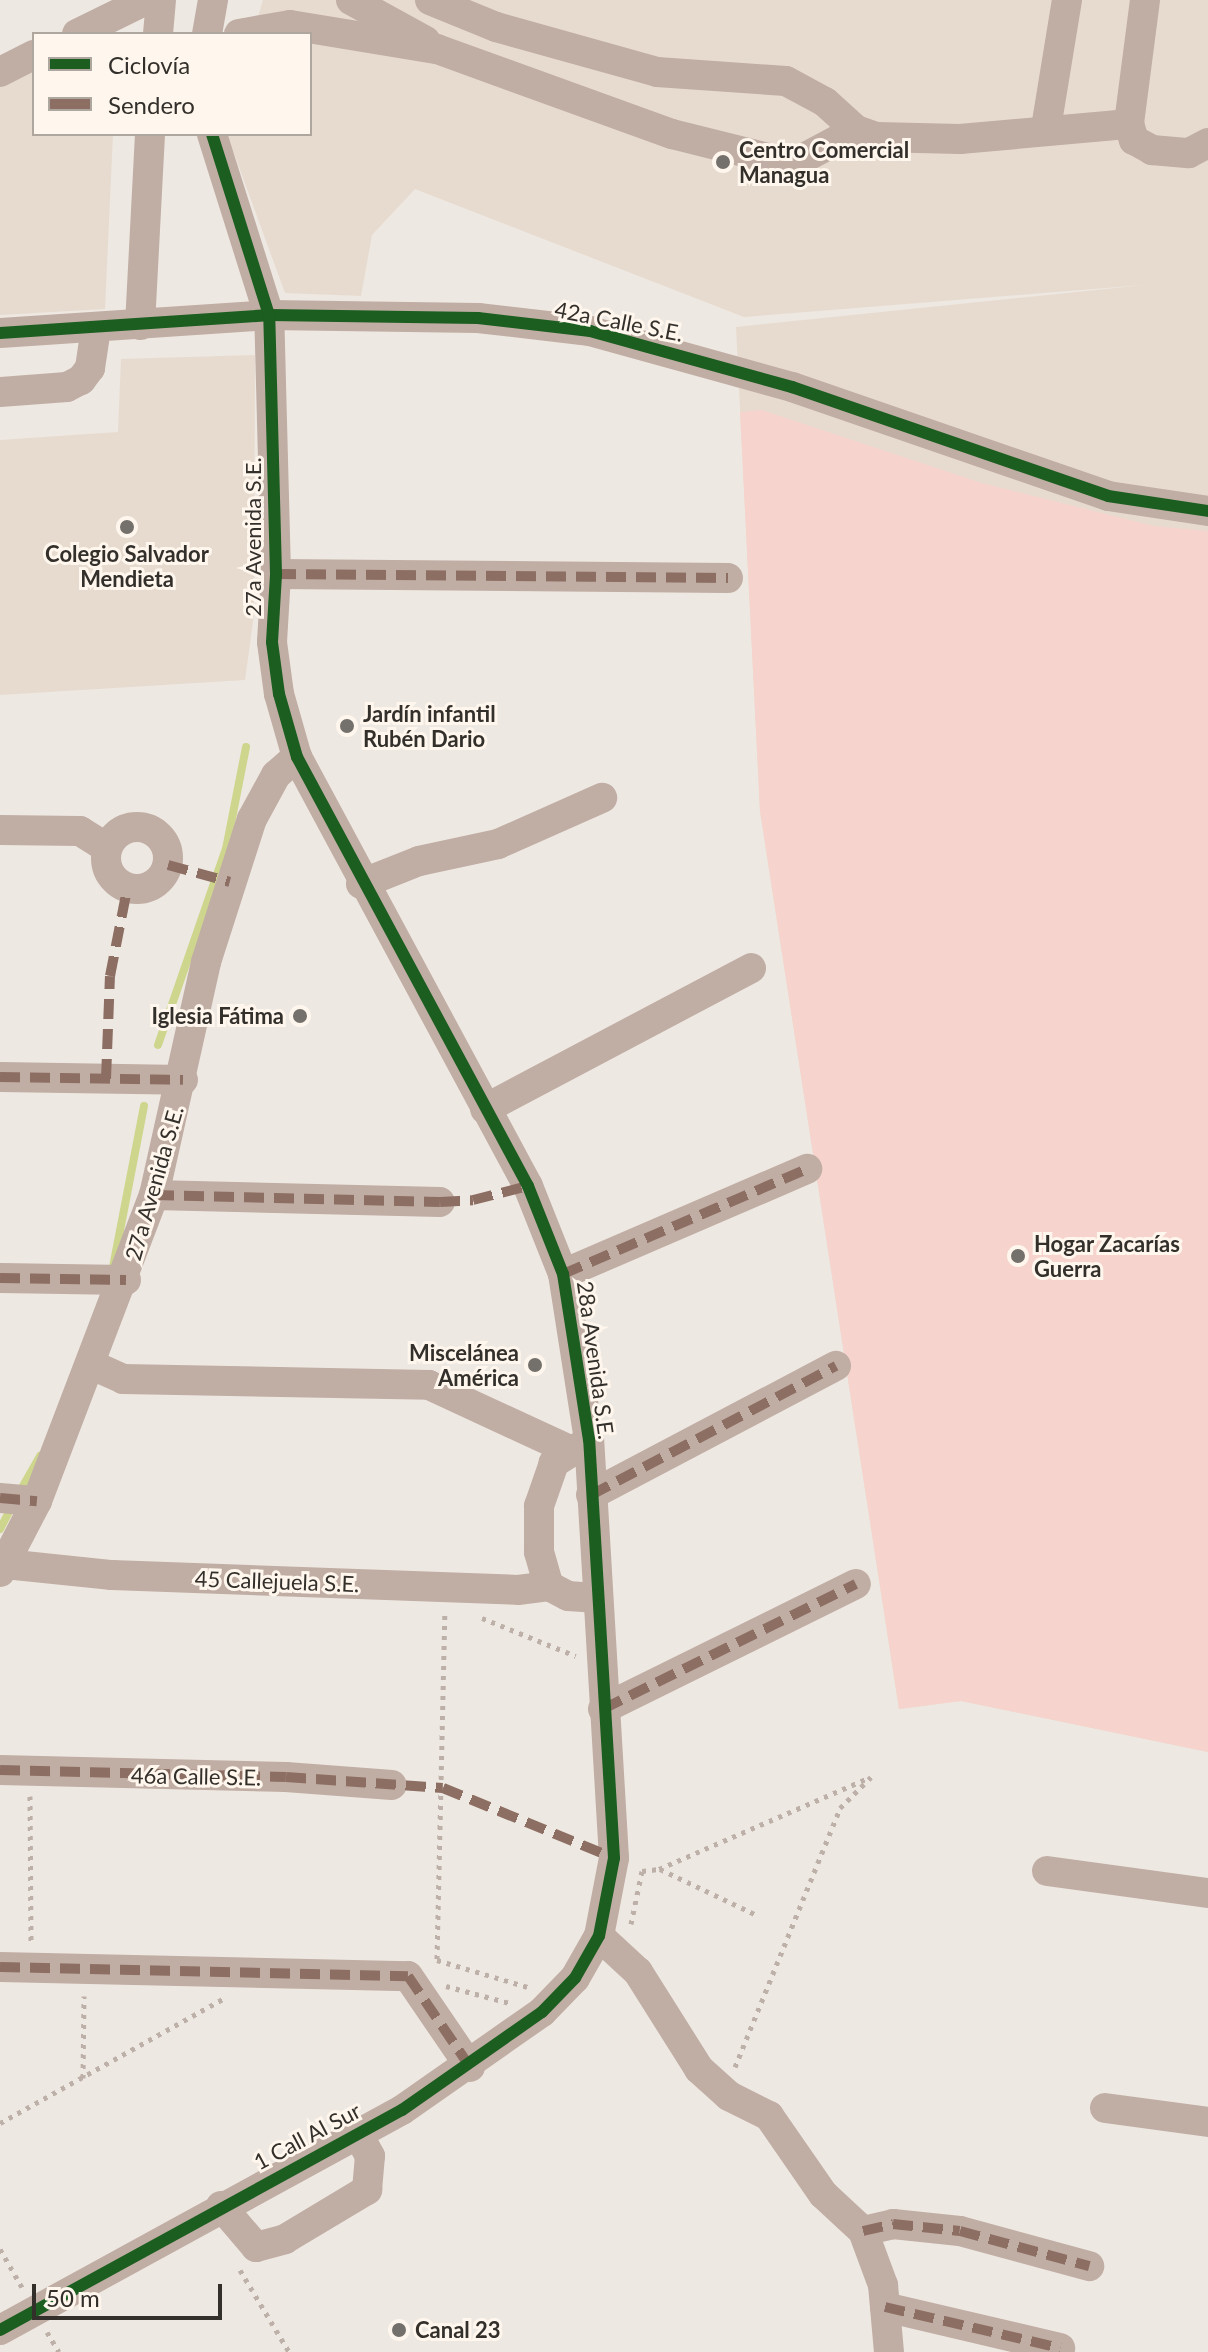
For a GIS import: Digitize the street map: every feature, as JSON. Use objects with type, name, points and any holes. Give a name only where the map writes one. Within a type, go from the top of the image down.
[{"type":"street","points":[[81,32],[146,0]]},
{"type":"street","points":[[158,32],[161,0]]},
{"type":"street","points":[[207,32],[213,0]]},
{"type":"street","points":[[351,0],[437,49]]},
{"type":"street","points":[[430,0],[496,27],[657,72],[786,81],[825,102],[856,130],[876,137],[960,139],[1046,128],[1129,124]]},
{"type":"street","points":[[1046,128],[1067,0]]},
{"type":"street","points":[[1145,0],[1129,124],[1134,140],[1152,150],[1189,153],[1208,143]]},
{"type":"street","points":[[245,32],[264,26],[317,27],[437,49],[672,134],[768,158],[802,159],[856,130]]},
{"type":"street","points":[[0,72],[32,56]]},
{"type":"street","points":[[140,325],[150,136]]},
{"type":"street","name":"27a Avenida S.E.","points":[[2,1568],[20,1499],[92,1365],[154,1195],[183,1080],[206,962],[252,819],[276,775],[297,757],[279,694],[272,642],[276,574],[269,315],[213,136]]},
{"type":"street","name":"42a Calle S.E.","points":[[0,333],[269,315],[478,318],[590,331],[711,361],[1108,496],[1208,511]]},
{"type":"street","points":[[0,392],[67,387],[81,380],[90,368],[96,328]]},
{"type":"street","points":[[276,574],[728,578]]},
{"type":"street","name":"28a Avenida S.E.","points":[[297,757],[361,884],[528,1186],[563,1274],[580,1446],[591,1495],[614,1858],[599,1936]]},
{"type":"street","points":[[361,884],[419,861],[498,844],[602,798]]},
{"type":"street","points":[[0,830],[80,831],[106,847]]},
{"type":"street","points":[[485,1109],[751,968]]},
{"type":"street","points":[[0,1077],[183,1080]]},
{"type":"street","points":[[563,1274],[807,1169]]},
{"type":"street","points":[[154,1195],[440,1202]]},
{"type":"street","points":[[0,1278],[122,1280]]},
{"type":"street","points":[[92,1365],[123,1379],[429,1385],[580,1446]]},
{"type":"street","points":[[591,1495],[836,1366]]},
{"type":"street","points":[[549,1586],[539,1552],[539,1506],[554,1463],[580,1446]]},
{"type":"street","name":"45 Callejuela S.E.","points":[[2,1568],[445,1601],[549,1586],[568,1596],[598,1598]]},
{"type":"street","points":[[603,1709],[856,1584]]},
{"type":"street","name":"46a Calle S.E.","points":[[15,1772],[286,1777],[392,1785]]},
{"type":"street","points":[[1047,1871],[1208,1893]]},
{"type":"street","points":[[599,1936],[638,1972],[699,2069],[723,2091],[769,2116],[823,2194],[863,2231],[883,2285],[889,2352]]},
{"type":"street","name":"1 Call Al Sur","points":[[0,2330],[356,2131],[402,2110],[470,2067],[550,2004],[575,1978],[599,1936]]},
{"type":"street","points":[[0,1967],[408,1976],[470,2067]]},
{"type":"street","points":[[1105,2108],[1208,2122]]},
{"type":"street","points":[[221,2206],[256,2247],[285,2239],[367,2190],[370,2156],[356,2131]]},
{"type":"street","points":[[863,2231],[893,2224],[960,2231],[1089,2266]]},
{"type":"street","points":[[885,2307],[1060,2348]]},
{"type":"path","points":[[445,1601],[457,1616]]},
{"type":"path","points":[[445,1601],[437,1959],[550,2004]]},
{"type":"path","points":[[469,1617],[587,1661]]},
{"type":"path","points":[[15,1772],[31,1967]]},
{"type":"path","points":[[641,1857],[642,1871],[659,1869],[871,1777],[840,1808],[761,2010],[723,2091]]},
{"type":"path","points":[[659,1869],[757,1915]]},
{"type":"path","points":[[83,2079],[84,1969]]},
{"type":"path","points":[[408,1976],[550,2004]]},
{"type":"path","points":[[0,2123],[229,1996]]},
{"type":"path","points":[[237,2265],[289,2352]]},
{"type":"shaded area","name":"Hogar Zacarías Guerra","points":[[263,0],[1208,0],[1208,1752],[961,1701],[899,1709],[760,811],[736,327],[1144,285],[744,317],[415,189],[372,235],[361,296],[285,293],[228,136],[312,136],[312,32],[254,32]]},
{"type":"shaded area","points":[[32,60],[32,136],[113,136],[105,309],[0,315],[0,74]]},
{"type":"shaded area","name":"Colegio Salvador Mendieta","points":[[255,355],[254,615],[245,680],[0,695],[0,440],[118,432],[121,359]]},
{"type":"shaded area","name":"Hogar Zacarías Guerra","points":[[762,410],[982,483],[1154,526],[1208,531],[1208,1752],[961,1701],[899,1709],[760,811],[740,412]]},
{"type":"waterway","points":[[158,1045],[226,849],[246,747]]},
{"type":"waterway","points":[[113,1267],[144,1106]]},
{"type":"waterway","points":[[19,1493],[40,1456]]},
{"type":"waterway","points":[[0,1529],[13,1505]]},
{"type":"marked path","points":[[276,574],[728,578]]},
{"type":"marked path","points":[[168,865],[230,882]]},
{"type":"marked path","points":[[106,1079],[110,976],[127,889]]},
{"type":"marked path","points":[[0,1077],[183,1080]]},
{"type":"marked path","points":[[563,1274],[807,1169]]},
{"type":"marked path","points":[[154,1195],[440,1202],[473,1200],[528,1186]]},
{"type":"marked path","points":[[0,1278],[126,1280]]},
{"type":"marked path","points":[[591,1495],[836,1366]]},
{"type":"marked path","points":[[0,1498],[37,1501]]},
{"type":"marked path","points":[[603,1709],[856,1584]]},
{"type":"marked path","points":[[0,1770],[286,1777],[443,1788],[614,1858]]},
{"type":"marked path","points":[[0,1967],[408,1976],[470,2067]]},
{"type":"marked path","points":[[863,2231],[893,2224],[960,2231],[1089,2266]]},
{"type":"marked path","points":[[885,2307],[1060,2348]]},
{"type":"cycle path","points":[[0,2330],[402,2110],[542,2012],[575,1978],[599,1936],[614,1858],[589,1440],[563,1274],[528,1186],[297,757],[279,694],[272,642],[276,574],[269,315],[213,136]]},
{"type":"cycle path","points":[[0,333],[269,315],[478,318],[590,331],[792,387],[1108,496],[1208,511]]},
{"type":"place","name":"Centro Comercial Managua","points":[[723,162]]},
{"type":"place","name":"Colegio Salvador Mendieta","points":[[127,527]]},
{"type":"place","name":"Jardín infantil Rubén Dario","points":[[347,726]]},
{"type":"place","name":"Iglesia Fátima","points":[[300,1016]]},
{"type":"place","name":"Hogar Zacarías Guerra","points":[[1018,1256]]},
{"type":"place","name":"Miscelánea América","points":[[535,1365]]},
{"type":"place","name":"Canal 23","points":[[399,2330]]}]
